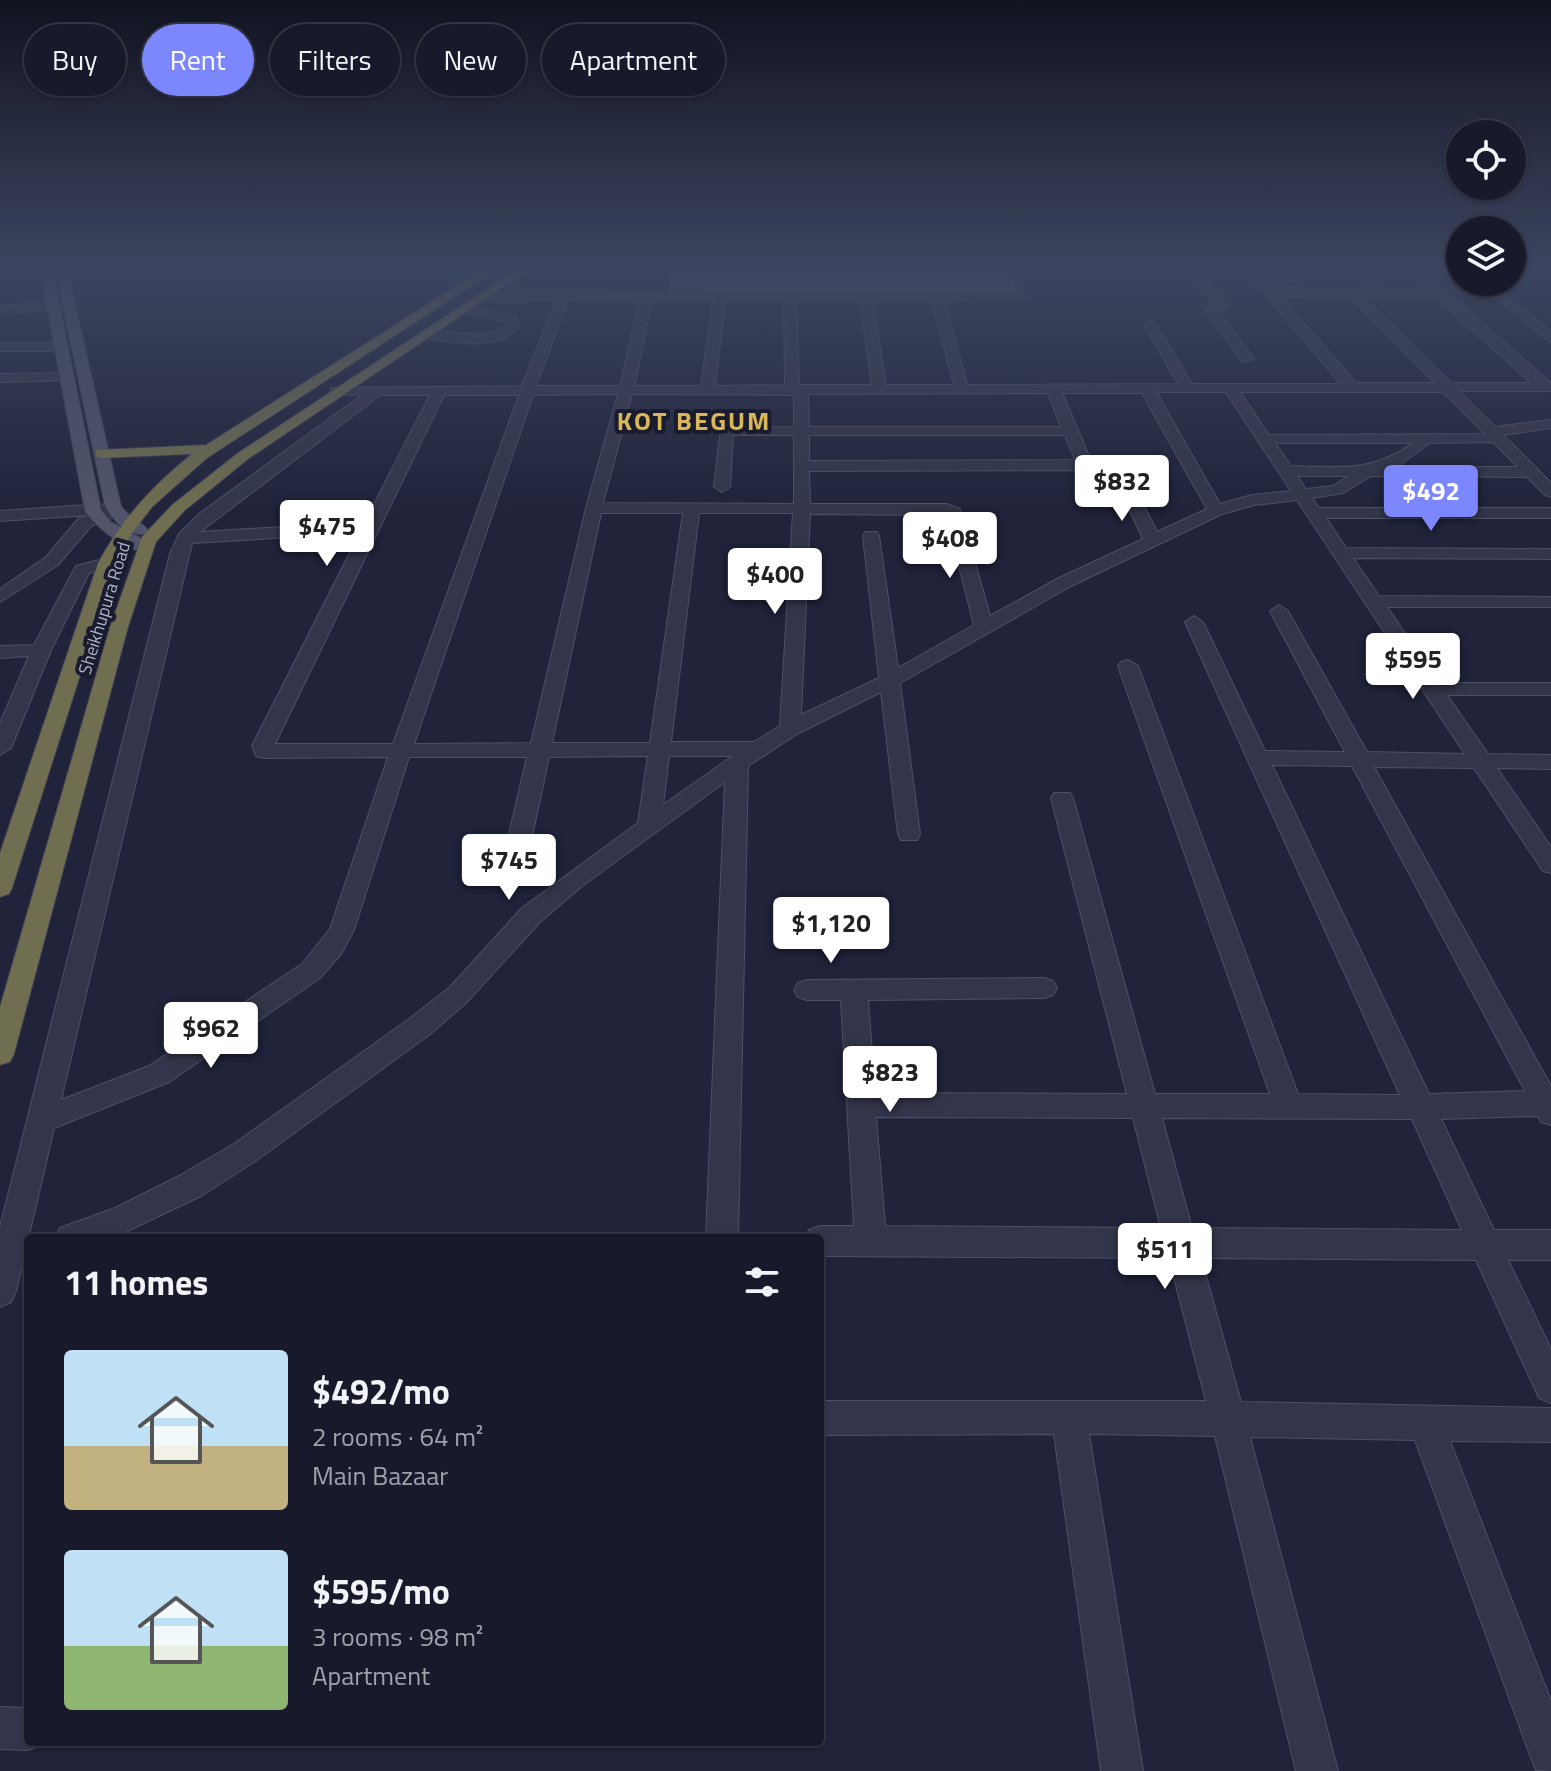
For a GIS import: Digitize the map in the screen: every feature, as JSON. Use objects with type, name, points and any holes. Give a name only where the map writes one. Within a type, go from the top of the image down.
[{"type":"highway","name":"Sheikhupura Road","points":[[0,888],[119,519],[162,489],[210,449],[370,347]]},
{"type":"highway","name":"Sheikhupura Road","points":[[0,1054],[148,541],[195,493],[243,456],[404,347]]},
{"type":"highway","points":[[101,453],[210,449],[243,456]]},
{"type":"main road","points":[[63,347],[95,514]]},
{"type":"main road","points":[[80,347],[101,453],[119,519],[148,541]]},
{"type":"street","points":[[0,347],[63,347]]},
{"type":"street","points":[[42,1120],[159,1074],[311,971],[332,947],[342,930],[400,751],[543,347]]},
{"type":"street","points":[[515,860],[594,508],[636,347]]},
{"type":"street","points":[[707,391],[713,347]]},
{"type":"street","points":[[790,729],[802,506],[801,431],[793,347]]},
{"type":"street","points":[[873,347],[880,390]]},
{"type":"street","points":[[950,347],[962,390]]},
{"type":"street","points":[[1163,347],[1188,389]]},
{"type":"street","points":[[1238,347],[1247,359]]},
{"type":"street","points":[[1317,347],[1352,388]]},
{"type":"street","points":[[1406,347],[1551,492]]},
{"type":"street","points":[[1500,347],[1547,387]]},
{"type":"street","points":[[0,378],[69,377]]},
{"type":"street","points":[[336,391],[1547,387]]},
{"type":"street","points":[[1230,388],[1551,865]]},
{"type":"street","points":[[1053,389],[1092,482]]},
{"type":"street","points":[[1147,389],[1216,511]]},
{"type":"street","points":[[12,1269],[42,1120],[172,577],[185,538],[217,508],[375,392]]},
{"type":"street","points":[[438,392],[263,746],[264,751],[660,750],[748,756]]},
{"type":"street","points":[[1264,439],[1496,435],[1551,424]]},
{"type":"street","points":[[722,487],[726,431],[1070,431]]},
{"type":"street","points":[[1306,504],[1368,471],[1410,454],[1422,444],[1421,438]]},
{"type":"street","points":[[802,466],[1085,465]]},
{"type":"street","points":[[1285,471],[1531,472]]},
{"type":"street","points":[[1127,487],[1153,542]]},
{"type":"street","points":[[82,1234],[123,1219],[190,1186],[244,1153],[419,1027],[458,995],[531,915],[748,756],[790,729],[890,680],[1065,582],[1216,511],[1252,500],[1551,513]]},
{"type":"street","points":[[649,826],[692,507]]},
{"type":"street","points":[[594,508],[937,507],[954,512],[984,629]]},
{"type":"street","points":[[0,516],[95,514],[119,519]]},
{"type":"street","points":[[0,597],[52,561],[78,528],[95,514]]},
{"type":"street","points":[[185,538],[371,527]]},
{"type":"street","points":[[871,536],[909,834]]},
{"type":"street","points":[[1339,553],[1551,554]]},
{"type":"street","points":[[0,748],[41,650],[82,570],[107,563]]},
{"type":"street","points":[[1372,601],[1551,602]]},
{"type":"street","points":[[864,1105],[1549,1106],[1279,611]]},
{"type":"street","points":[[1194,622],[1551,1386]]},
{"type":"street","points":[[0,652],[41,650]]},
{"type":"street","points":[[1128,666],[1288,1106]]},
{"type":"street","points":[[1432,689],[1551,689]]},
{"type":"street","points":[[722,1234],[748,756]]},
{"type":"street","points":[[1257,758],[1551,762]]},
{"type":"street","points":[[1062,798],[1228,1419],[1317,1771]]},
{"type":"street","points":[[807,990],[1044,988]]},
{"type":"street","points":[[854,990],[864,1105],[870,1241]]},
{"type":"street","points":[[824,1241],[1551,1245]]},
{"type":"street","points":[[1069,1416],[1122,1771]]},
{"type":"street","points":[[824,1418],[1069,1416],[1551,1425]]},
{"type":"street","points":[[1426,1423],[1551,1755]]},
{"type":"street","points":[[0,1728],[24,1729]]},
{"type":"district","name":"KOT BEGUM","points":[[694,420]]}]
